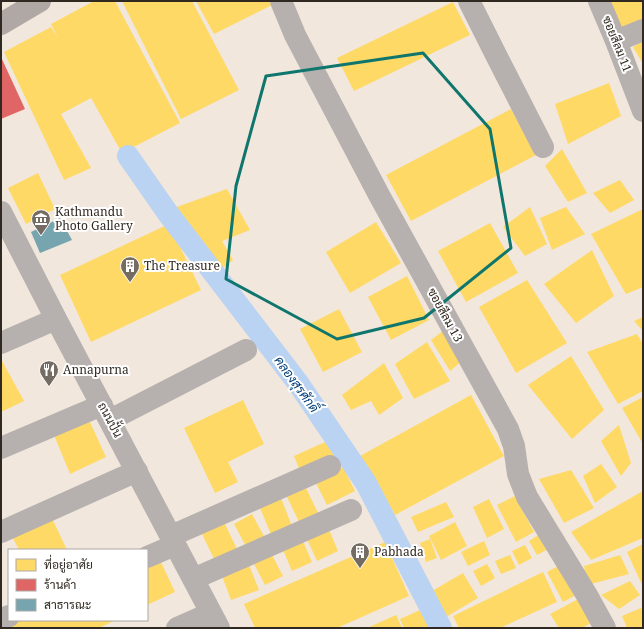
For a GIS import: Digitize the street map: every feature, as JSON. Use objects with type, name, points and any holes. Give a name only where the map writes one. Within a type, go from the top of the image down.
[{"type":"main road","points":[[1,24],[40,1]]},
{"type":"street","name":"ซอยสีลม 13","points":[[281,1],[295,35],[379,195],[508,429],[514,446],[518,474],[527,496],[605,628]]},
{"type":"street","points":[[469,1],[543,147]]},
{"type":"street","name":"ซอยสีลม 11","points":[[598,1],[616,41],[643,110]]},
{"type":"street","points":[[616,41],[643,30]]},
{"type":"street","name":"ถนนปั้น","points":[[1,212],[8,244],[56,319],[215,621]]},
{"type":"street","points":[[1,343],[56,319]]},
{"type":"street","points":[[1,448],[106,412],[246,350]]},
{"type":"street","points":[[148,556],[173,540],[330,466]]},
{"type":"street","points":[[1,532],[137,471]]},
{"type":"street","points":[[193,579],[351,510]]},
{"type":"street","points":[[177,628],[215,621]]},
{"type":"highlighted area","points":[[423,53],[490,129],[511,248],[424,318],[337,339],[226,279],[236,186],[266,76]]},
{"type":"building: ที่อยู่อาศัย","points":[[94,1],[115,1],[180,123],[122,153],[91,98],[61,114],[91,168],[64,180],[4,52],[51,27],[58,38],[51,24]]},
{"type":"building: ที่อยู่อาศัย","points":[[122,1],[192,1],[239,90],[181,119]]},
{"type":"building: ที่อยู่อาศัย","points":[[196,1],[271,1],[272,5],[214,34]]},
{"type":"building: ที่อยู่อาศัย","points":[[605,1],[643,1],[643,23],[618,34]]},
{"type":"building: ที่อยู่อาศัย","points":[[453,2],[470,35],[354,91],[337,58]]},
{"type":"building: ที่อยู่อาศัย","points":[[643,41],[643,64],[633,47]]},
{"type":"building: ที่อยู่อาศัย","points":[[609,83],[621,116],[568,144],[555,104]]},
{"type":"building: ที่อยู่อาศัย","points":[[511,109],[536,155],[411,221],[386,175]]},
{"type":"building: ที่อยู่อาศัย","points":[[562,149],[587,193],[568,202],[545,166]]},
{"type":"building: ที่อยู่อาศัย","points":[[38,173],[55,209],[26,224],[8,188]]},
{"type":"building: ที่อยู่อาศัย","points":[[620,180],[634,200],[610,213],[593,193]]},
{"type":"building: ที่อยู่อาศัย","points":[[227,189],[250,230],[222,241],[233,260],[216,273],[171,209]]},
{"type":"building: ที่อยู่อาศัย","points":[[530,207],[547,244],[525,256],[503,227]]},
{"type":"building: ที่อยู่อาศัย","points":[[566,207],[585,234],[552,250],[540,218]]},
{"type":"building: ที่อยู่อาศัย","points":[[643,209],[643,287],[626,294],[591,234]]},
{"type":"building: ที่อยู่อาศัย","points":[[376,222],[401,263],[350,293],[326,252]]},
{"type":"building: ที่อยู่อาศัย","points":[[490,223],[518,273],[466,302],[438,251]]},
{"type":"building: ที่อยู่อาศัย","name":"The Treasure","points":[[169,224],[201,290],[91,342],[60,275]]},
{"type":"building: ที่อยู่อาศัย","points":[[592,250],[614,296],[576,323],[544,284]]},
{"type":"building: ที่อยู่อาศัย","points":[[407,276],[429,320],[391,340],[368,297]]},
{"type":"building: ที่อยู่อาศัย","points":[[527,280],[567,343],[516,373],[479,307]]},
{"type":"building: ที่อยู่อาศัย","points":[[339,309],[362,352],[323,372],[300,329]]},
{"type":"building: ที่อยู่อาศัย","points":[[643,317],[643,331],[634,321]]},
{"type":"building: ที่อยู่อาศัย","points":[[444,330],[462,361],[450,371],[431,340]]},
{"type":"building: ที่อยู่อาศัย","points":[[637,334],[643,344],[643,391],[618,404],[587,352]]},
{"type":"building: ที่อยู่อาศัย","points":[[427,342],[450,381],[414,399],[395,364]]},
{"type":"building: ที่อยู่อาศัย","points":[[571,356],[604,410],[572,439],[528,385]]},
{"type":"building: ที่อยู่อาศัย","points":[[1,359],[24,401],[1,412]]},
{"type":"building: ที่อยู่อาศัย","points":[[384,363],[403,398],[379,415],[371,401],[351,410],[342,395]]},
{"type":"building: ที่อยู่อาศัย","points":[[471,395],[504,456],[395,515],[360,456]]},
{"type":"building: ที่อยู่อาศัย","points":[[643,397],[643,444],[622,408]]},
{"type":"building: ที่อยู่อาศัย","points":[[243,400],[264,444],[228,462],[238,482],[215,493],[184,428]]},
{"type":"building: ที่อยู่อาศัย","points":[[89,420],[106,457],[70,474],[54,435]]},
{"type":"building: ที่อยู่อาศัย","points":[[619,425],[631,463],[621,476],[601,441]]},
{"type":"building: ที่อยู่อาศัย","points":[[334,438],[342,453],[301,473],[294,456]]},
{"type":"building: ที่อยู่อาศัย","points":[[601,464],[617,487],[595,503],[583,476]]},
{"type":"building: ที่อยู่อาศัย","points":[[343,467],[355,491],[327,505],[315,481]]},
{"type":"building: ที่อยู่อาศัย","points":[[571,470],[594,508],[564,523],[539,479]]},
{"type":"building: ที่อยู่อาศัย","points":[[305,486],[320,517],[301,526],[286,495]]},
{"type":"building: ที่อยู่อาศัย","points":[[643,491],[643,538],[591,560],[571,532]]},
{"type":"building: ที่อยู่อาศัย","points":[[515,496],[534,532],[516,542],[497,505]]},
{"type":"building: ที่อยู่อาศัย","points":[[281,498],[293,529],[273,539],[260,508]]},
{"type":"building: ที่อยู่อาศัย","points":[[489,499],[504,529],[487,538],[473,507]]},
{"type":"building: ที่อยู่อาศัย","points":[[446,502],[454,517],[418,532],[411,517]]},
{"type":"building: ที่อยู่อาศัย","points":[[252,514],[266,540],[248,550],[234,524]]},
{"type":"building: ที่อยู่อาศัย","points":[[51,516],[67,549],[18,549],[11,534]]},
{"type":"building: ที่อยู่อาศัย","points":[[224,522],[238,551],[216,563],[202,534]]},
{"type":"building: ที่อยู่อาศัย","points":[[455,522],[467,546],[441,560],[429,536]]},
{"type":"building: ที่อยู่อาศัย","points":[[328,527],[338,551],[317,561],[306,537]]},
{"type":"building: ที่อยู่อาศัย","points":[[543,532],[552,547],[537,555],[529,541]]},
{"type":"building: ที่อยู่อาศัย","points":[[430,539],[437,558],[426,562],[420,543]]},
{"type":"building: ที่อยู่อาศัย","points":[[303,541],[312,562],[292,571],[283,550]]},
{"type":"building: ที่อยู่อาศัย","points":[[484,541],[490,555],[468,566],[461,552]]},
{"type":"building: ที่อยู่อาศัย","name":"Pabhada","points":[[385,542],[409,596],[337,628],[255,628],[244,604]]},
{"type":"building: ที่อยู่อาศัย","points":[[643,544],[643,587],[627,552]]},
{"type":"building: ที่อยู่อาศัย","points":[[525,545],[532,558],[519,565],[512,551]]},
{"type":"building: ที่อยู่อาศัย","points":[[271,553],[283,576],[265,585],[253,562]]},
{"type":"building: ที่อยู่อาศัย","points":[[510,555],[516,568],[501,574],[495,561]]},
{"type":"building: ที่อยู่อาศัย","points":[[620,555],[629,574],[587,585],[584,566]]},
{"type":"building: ที่อยู่อาศัย","points":[[159,558],[175,592],[148,605],[148,563]]},
{"type":"building: ที่อยู่อาศัย","points":[[564,563],[580,593],[563,602],[547,572]]},
{"type":"building: ที่อยู่อาศัย","points":[[487,564],[495,578],[481,586],[473,571]]},
{"type":"building: ที่อยู่อาศัย","points":[[249,565],[259,590],[231,600],[222,576]]},
{"type":"building: ที่อยู่อาศัย","points":[[543,572],[557,602],[500,628],[459,628],[453,616]]},
{"type":"building: ที่อยู่อาศัย","points":[[463,573],[478,598],[446,617],[432,591]]},
{"type":"building: ที่อยู่อาศัย","points":[[630,581],[640,595],[619,609],[601,595]]},
{"type":"building: ที่อยู่อาศัย","points":[[582,597],[597,620],[582,628],[559,628],[550,614]]},
{"type":"building: ที่อยู่อาศัย","points":[[427,607],[437,628],[404,628],[400,619]]},
{"type":"building: ที่อยู่อาศัย","points":[[641,608],[643,612],[643,628],[627,628],[622,616]]},
{"type":"building: ที่อยู่อาศัย","points":[[396,615],[402,628],[367,628]]},
{"type":"building: ที่อยู่อาศัย","points":[[20,621],[114,621],[99,628],[5,628]]},
{"type":"building: ร้านค้า","points":[[1,57],[25,109],[1,119]]},
{"type":"building: สาธารณะ","points":[[60,218],[72,240],[40,253],[31,232]]},
{"type":"waterway","name":"คลองสุรศักดิ์","points":[[128,156],[167,212],[298,383],[366,483],[441,628]]},
{"type":"place","name":"Kathmandu Photo Gallery","points":[[41,236]]},
{"type":"place","name":"The Treasure","points":[[130,283]]},
{"type":"place","name":"Annapurna","points":[[49,387]]},
{"type":"place","name":"Pabhada","points":[[360,569]]}]
